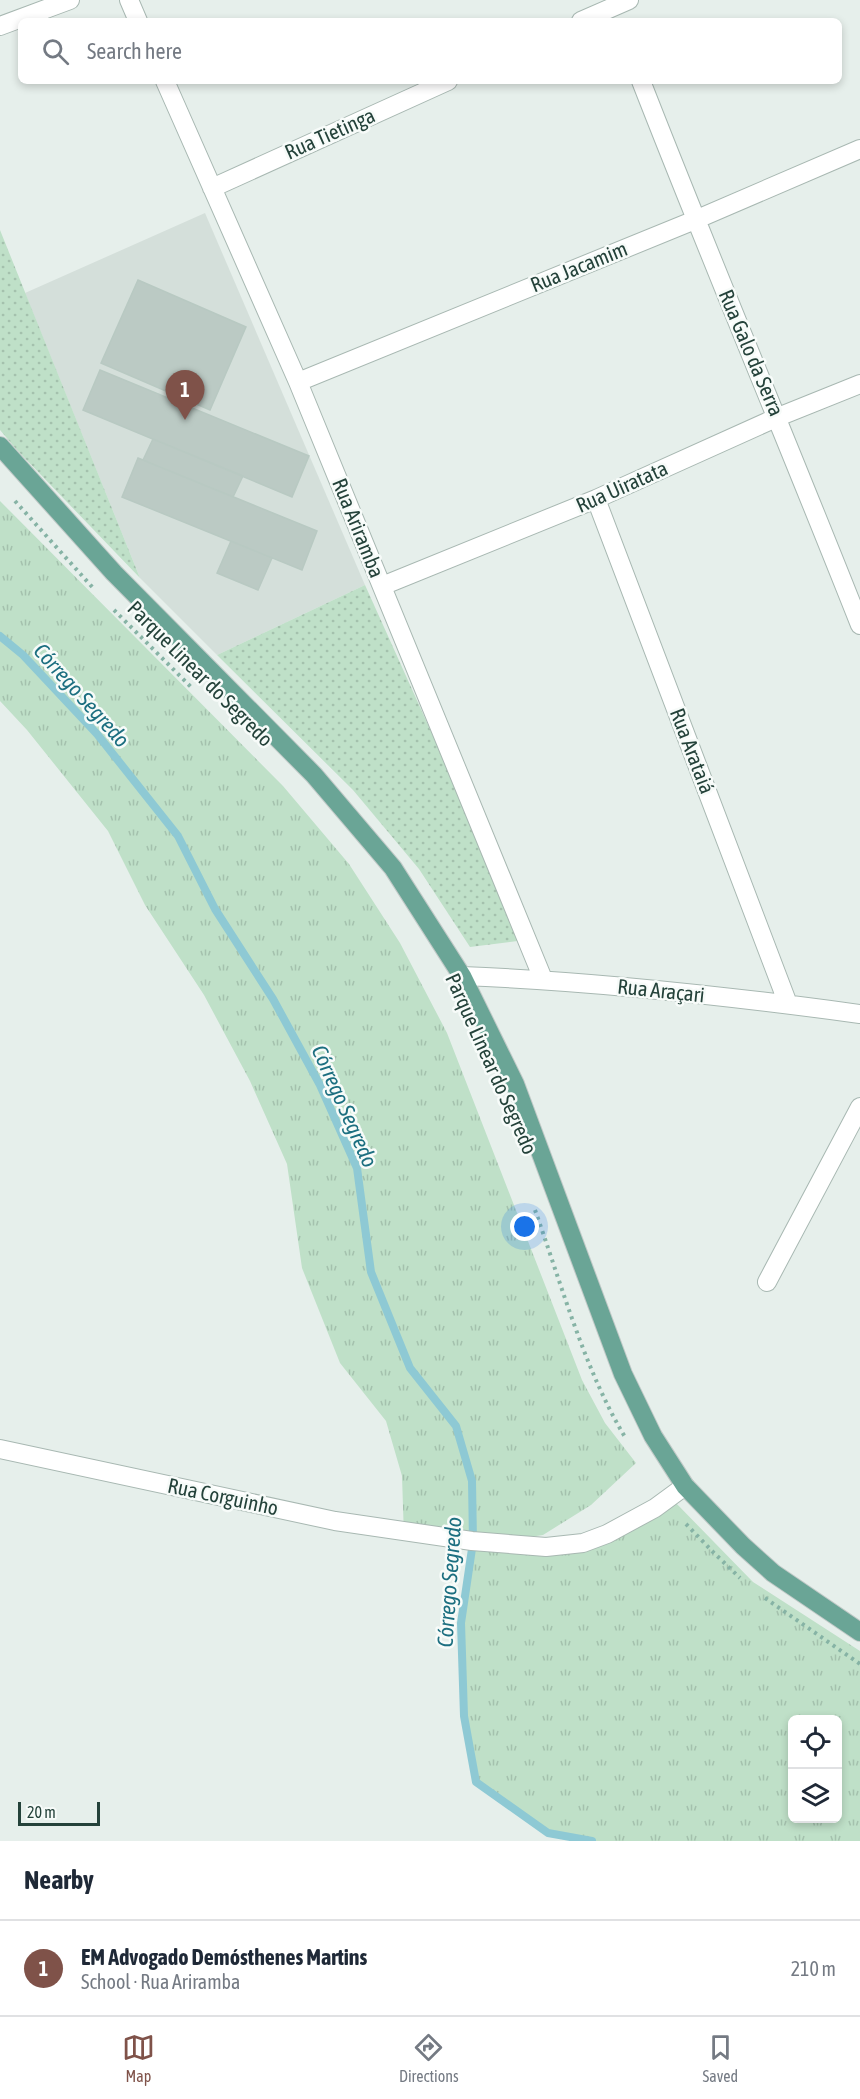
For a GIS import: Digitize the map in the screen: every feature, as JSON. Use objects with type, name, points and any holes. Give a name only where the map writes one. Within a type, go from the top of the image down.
[{"type":"main road","points":[[0,446],[114,573],[314,775],[393,868],[462,976],[515,1084],[623,1374],[653,1436],[685,1486],[772,1573],[860,1632]]},
{"type":"street","points":[[22,18],[70,0]]},
{"type":"street","points":[[129,0],[137,18]]},
{"type":"street","points":[[589,18],[617,7]]},
{"type":"street","points":[[0,26],[18,19]]},
{"type":"street","name":"Rua Ariramba","points":[[166,84],[298,382],[543,979]]},
{"type":"street","name":"Rua Tietinga","points":[[212,188],[441,84]]},
{"type":"street","name":"Rua Galo da Serra","points":[[642,84],[860,625]]},
{"type":"street","name":"Rua Jacamim","points":[[298,382],[695,220],[860,149]]},
{"type":"street","name":"Rua Uiratata","points":[[382,586],[596,499],[778,417],[860,384]]},
{"type":"street","name":"Rua Arataiá","points":[[596,499],[788,1004]]},
{"type":"street","name":"Rua Araçari","points":[[462,976],[543,979],[788,1004],[860,1014]]},
{"type":"street","points":[[767,1282],[860,1107]]},
{"type":"street","name":"Rua Corguinho","points":[[0,1449],[335,1521],[501,1544],[546,1547],[583,1543],[607,1534],[668,1499],[685,1486]]},
{"type":"path","name":"Parque Linear do Segredo","points":[[8,492],[100,596]]},
{"type":"path","name":"Parque Linear do Segredo","points":[[108,604],[196,692]]},
{"type":"path","points":[[531,1200],[575,1324],[614,1419],[626,1438]]},
{"type":"path","points":[[668,1499],[689,1527],[741,1579]]},
{"type":"path","points":[[758,1592],[860,1664]]},
{"type":"shaded area","points":[[205,213],[365,585],[217,655],[140,578],[25,293]]},
{"type":"green space","points":[[0,230],[140,578],[0,430]]},
{"type":"green space","points":[[0,501],[283,786],[349,864],[400,943],[447,1033],[582,1380],[605,1423],[636,1463],[591,1505],[543,1535],[490,1543],[537,1551],[674,1501],[753,1582],[860,1651],[860,1841],[592,1841],[548,1833],[476,1782],[464,1716],[461,1623],[473,1546],[404,1537],[402,1476],[386,1421],[340,1363],[302,1268],[287,1164],[250,1081],[204,995],[145,905],[108,831],[27,730],[0,701]]},
{"type":"green space","points":[[365,585],[525,940],[470,947],[419,869],[353,790],[217,655]]},
{"type":"building","points":[[138,280],[246,327],[210,410],[101,363]]},
{"type":"building","points":[[100,370],[309,456],[292,497],[83,410]]},
{"type":"building","points":[[153,439],[243,476],[233,497],[143,460]]},
{"type":"building","points":[[138,458],[317,531],[302,570],[122,497]]},
{"type":"building","points":[[231,541],[272,558],[258,590],[217,573]]},
{"type":"waterway","name":"Córrego Segredo","points":[[0,636],[23,655],[97,734],[178,836],[215,909],[273,999],[320,1085],[357,1168],[371,1272],[410,1368],[456,1426],[472,1481],[473,1542],[461,1623],[464,1716],[476,1782],[548,1833],[592,1841]]},
{"type":"place","name":"EM Advogado Demósthenes Martins","points":[[185,420]]}]
